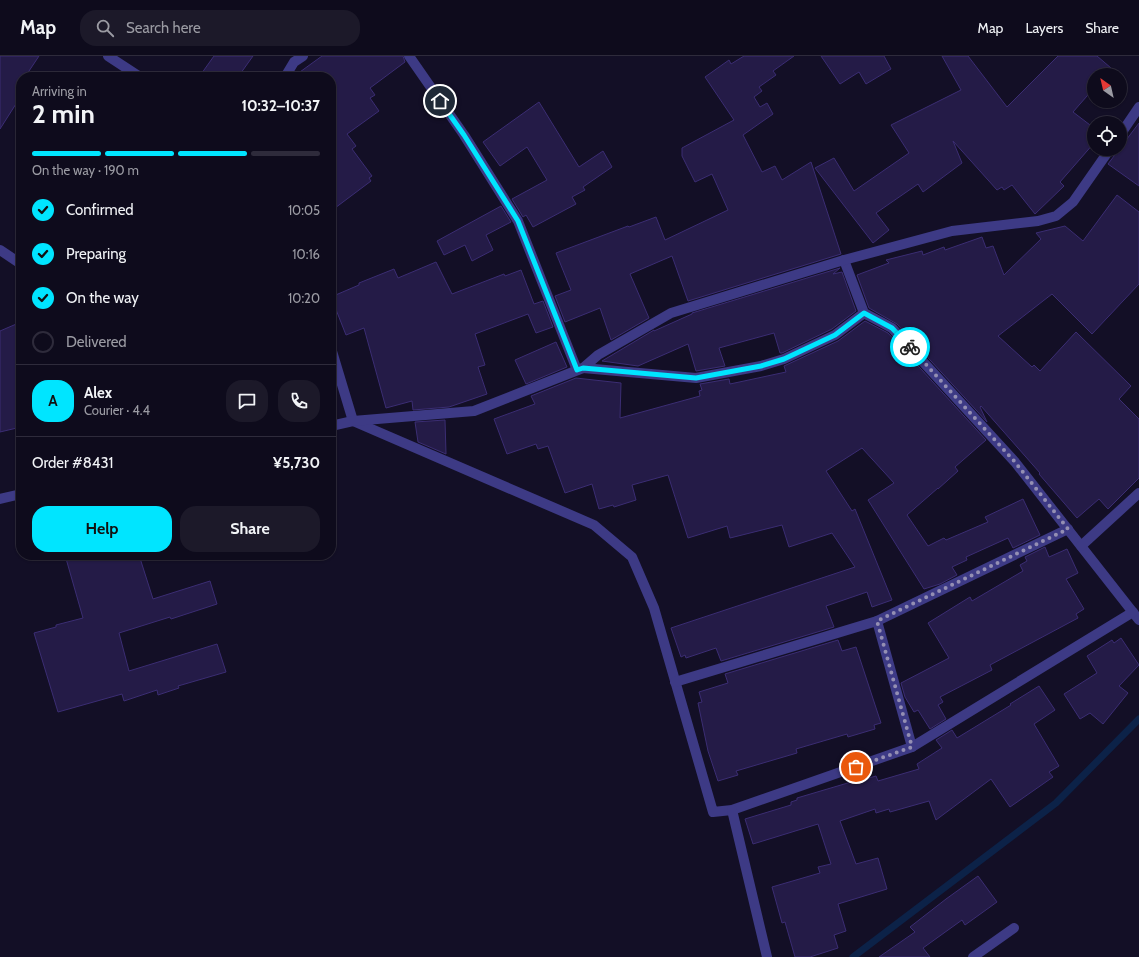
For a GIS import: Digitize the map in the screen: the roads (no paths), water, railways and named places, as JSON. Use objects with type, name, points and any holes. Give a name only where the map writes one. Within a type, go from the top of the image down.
[{"type":"street","points":[[108,56],[132,72]]},
{"type":"street","points":[[288,72],[294,62],[303,56]]},
{"type":"street","points":[[409,56],[464,135],[518,221],[580,369]]},
{"type":"street","points":[[1127,125],[1139,107]]},
{"type":"street","points":[[336,425],[353,421],[474,411],[580,369],[598,355],[671,313],[844,260],[952,231],[1038,221],[1056,216],[1073,202],[1105,156]]},
{"type":"street","points":[[0,250],[16,261]]},
{"type":"street","points":[[844,260],[864,313],[892,328],[1015,462],[1139,620]]},
{"type":"street","points":[[580,369],[696,378],[761,366],[784,359],[835,335],[864,313]]},
{"type":"street","points":[[336,365],[353,421],[594,525],[632,557],[654,608],[713,812],[732,810],[912,747],[1133,612]]},
{"type":"street","points":[[1081,546],[1139,493]]},
{"type":"street","points":[[0,499],[16,495]]},
{"type":"street","points":[[676,682],[877,621],[1068,529]]},
{"type":"street","points":[[877,621],[912,747]]},
{"type":"street","points":[[732,810],[768,957]]},
{"type":"street","points":[[973,957],[1014,928]]},
{"type":"waterway","points":[[853,957],[1056,803],[1139,719]]}]
